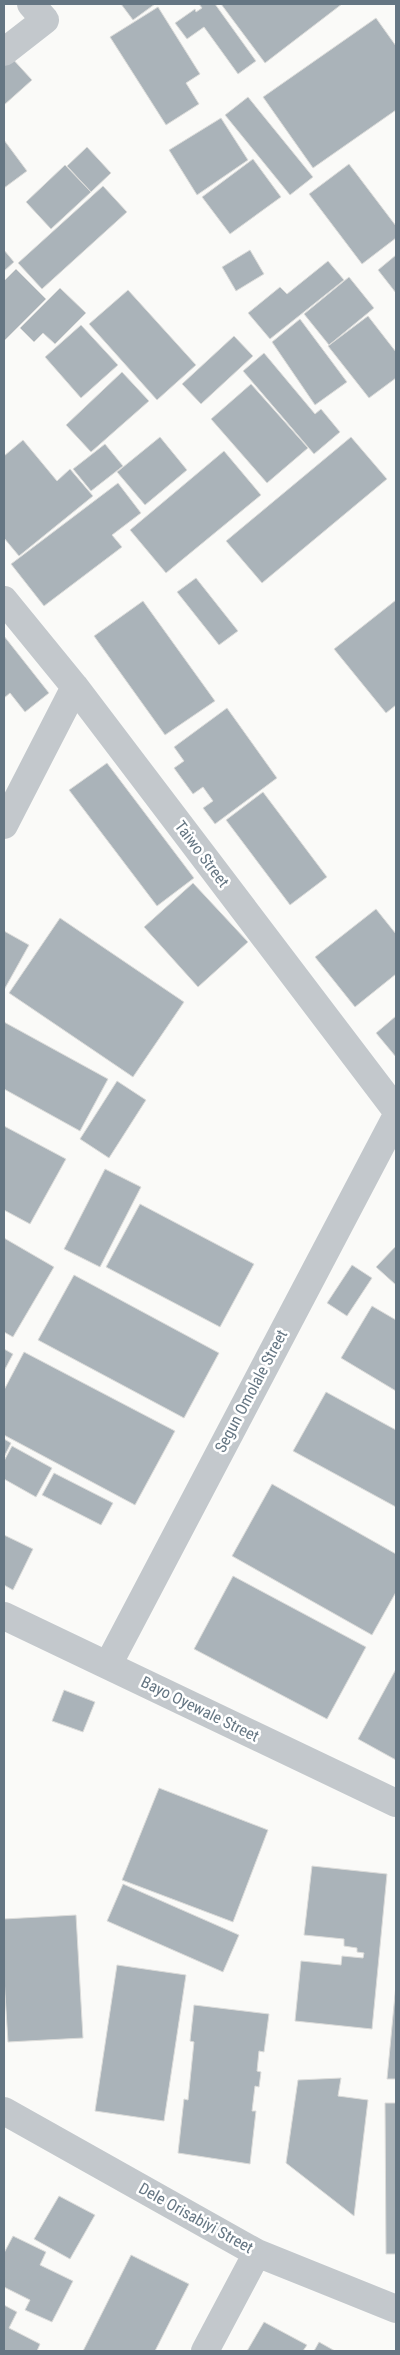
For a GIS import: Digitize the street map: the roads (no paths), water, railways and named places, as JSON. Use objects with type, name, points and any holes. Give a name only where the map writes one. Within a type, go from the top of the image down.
[{"type":"street","points":[[4,52],[45,20],[30,4]]},
{"type":"street","name":"Taiwo Street","points":[[4,600],[75,687],[396,1110]]},
{"type":"street","points":[[4,825],[75,687]]},
{"type":"street","name":"Segun Omolale Street","points":[[108,1665],[396,1118]]},
{"type":"street","name":"Bayo Oyewale Street","points":[[4,1616],[396,1803]]},
{"type":"street","name":"Dele Orisabiyi Street","points":[[4,2111],[257,2253],[396,2309]]},
{"type":"street","points":[[205,2351],[257,2253]]}]
